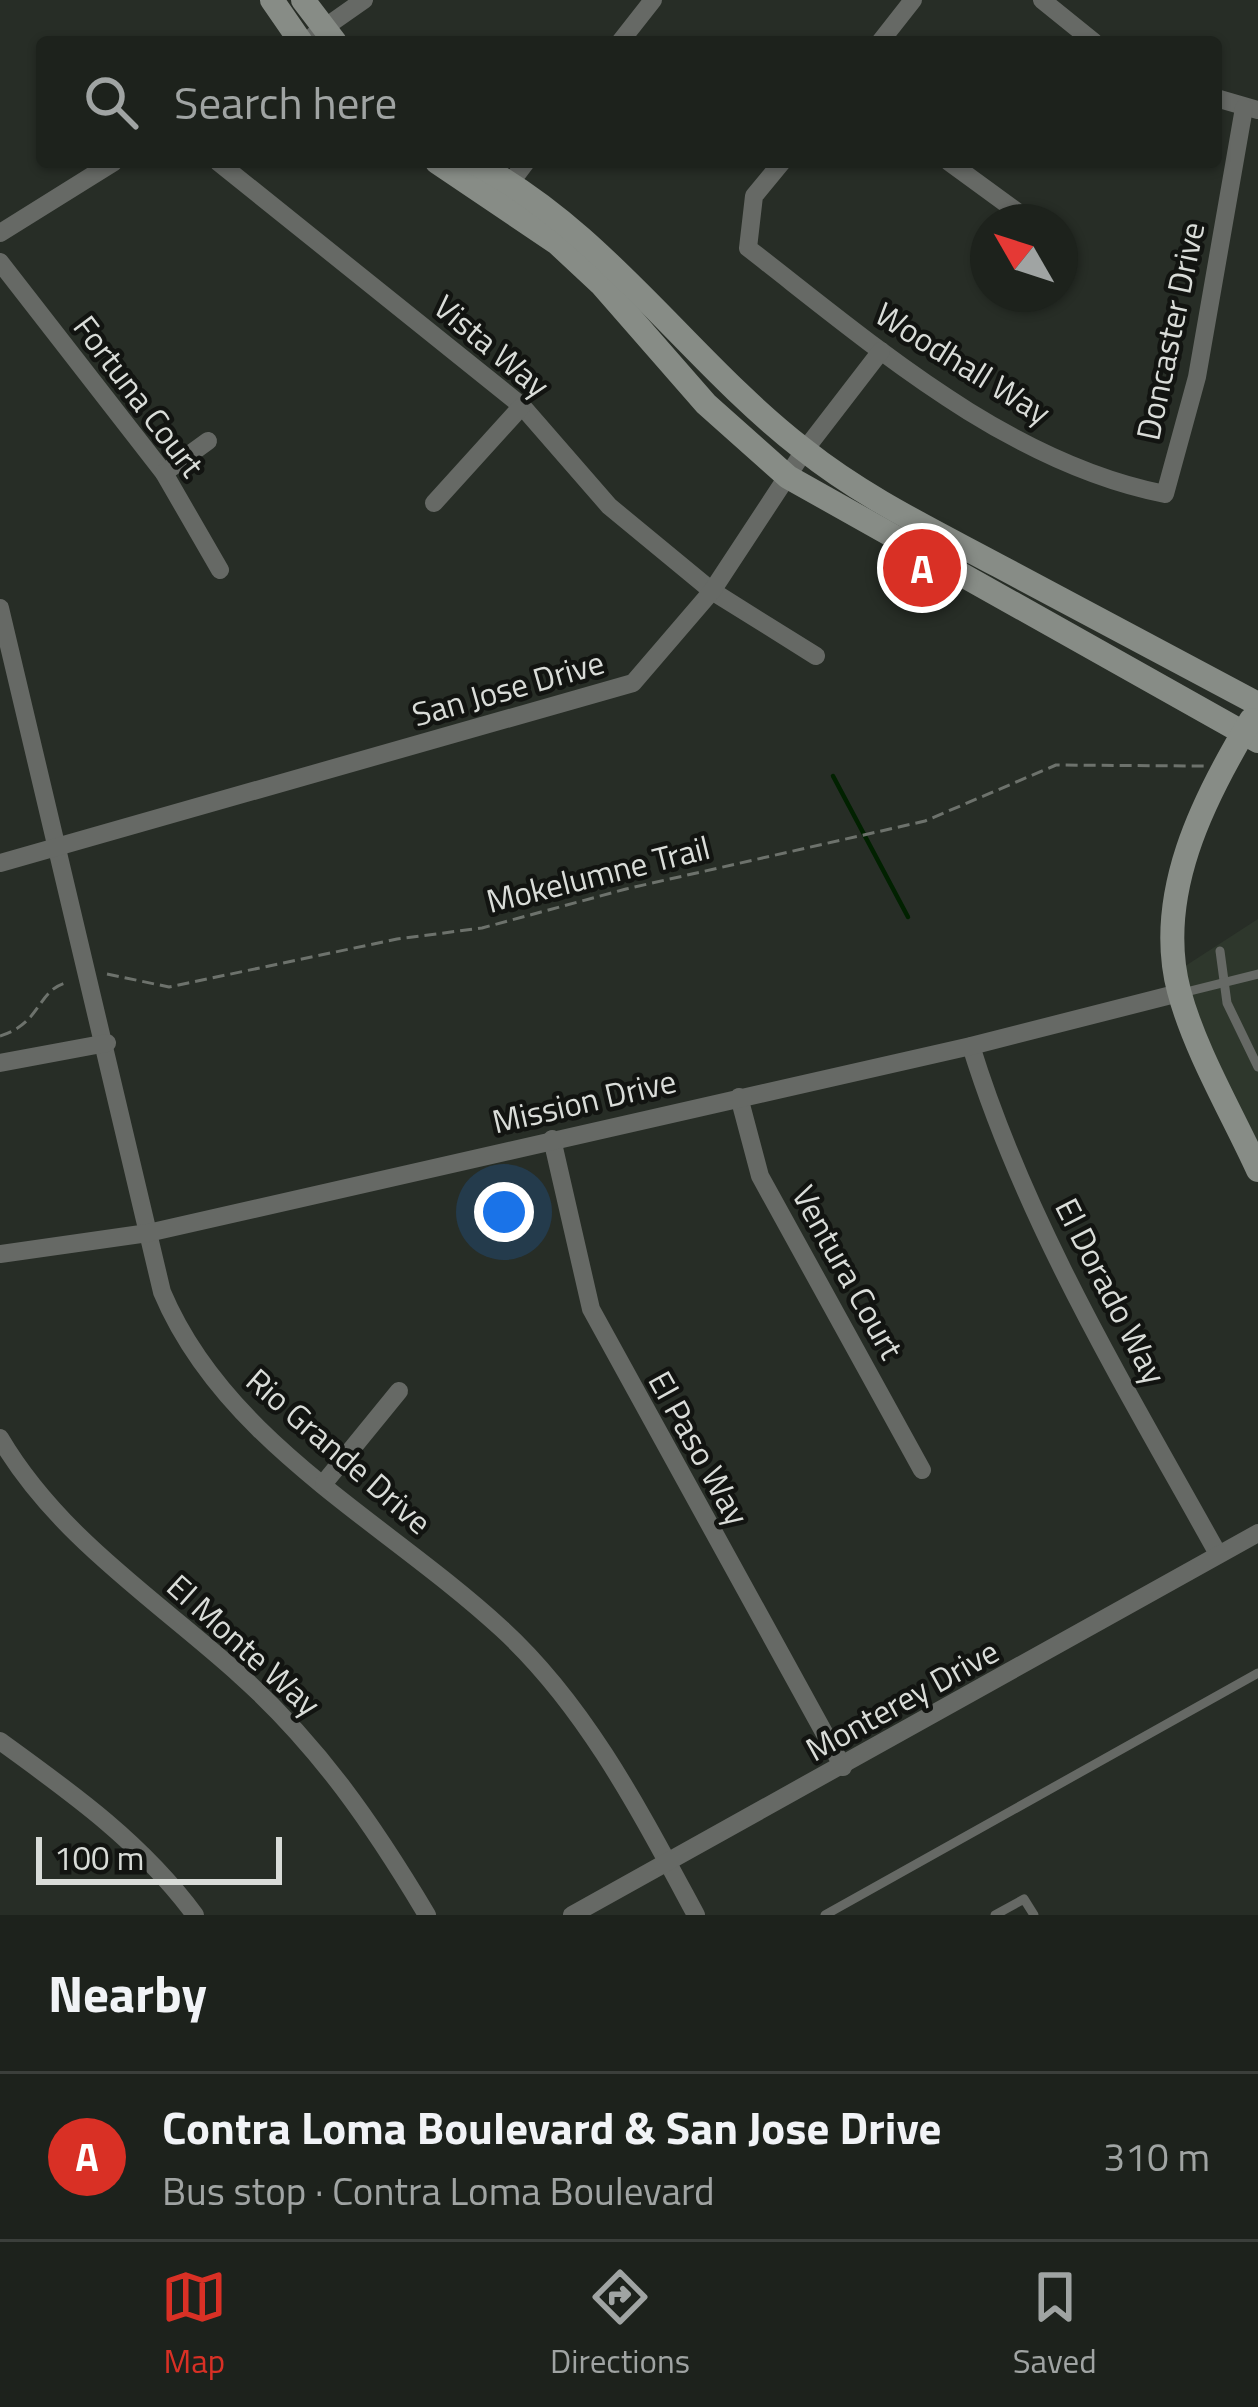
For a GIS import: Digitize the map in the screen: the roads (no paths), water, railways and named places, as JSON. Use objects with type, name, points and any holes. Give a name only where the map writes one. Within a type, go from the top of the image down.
[{"type":"main road","points":[[272,0],[312,36]]},
{"type":"main road","points":[[304,0],[314,36]]},
{"type":"main road","points":[[445,168],[557,243],[706,404],[788,477],[1251,736]]},
{"type":"main road","points":[[496,204],[519,172],[711,370],[804,451],[882,503],[1258,706],[1251,736],[1223,772],[1192,832],[1178,884],[1173,943],[1179,993],[1258,1170]]},
{"type":"street","points":[[319,36],[364,0]]},
{"type":"street","points":[[625,36],[653,0]]},
{"type":"street","points":[[885,36],[913,0]]},
{"type":"street","points":[[1042,0],[1087,36]]},
{"type":"street","points":[[1222,100],[1251,109]]},
{"type":"street","name":"Doncaster Drive","points":[[1166,494],[1197,377],[1251,109]]},
{"type":"street","points":[[0,233],[104,168]]},
{"type":"street","name":"Vista Way","points":[[225,168],[522,406],[609,506],[712,591],[816,656]]},
{"type":"street","name":"Woodhall Way","points":[[777,168],[754,196],[748,248],[881,351],[1017,438],[1125,486],[1166,494]]},
{"type":"street","points":[[957,168],[1006,204]]},
{"type":"street","name":"Fortuna Court","points":[[0,262],[164,473],[220,571]]},
{"type":"street","name":"San Jose Drive","points":[[0,862],[61,849],[633,683],[712,591],[804,451],[881,351]]},
{"type":"street","points":[[434,503],[522,406]]},
{"type":"street","points":[[164,473],[208,441]]},
{"type":"street","name":"Rio Grande Drive","points":[[0,608],[61,849],[162,1292],[182,1338],[234,1406],[504,1631],[598,1742],[696,1915]]},
{"type":"street","name":"Mission Drive","points":[[0,1254],[148,1233],[971,1046],[1179,993]]},
{"type":"street","points":[[0,1063],[106,1042]]},
{"type":"street","name":"El Dorado Way","points":[[971,1046],[997,1129],[1089,1322],[1218,1554]]},
{"type":"street","name":"Ventura Court","points":[[739,1096],[760,1176],[922,1470]]},
{"type":"street","name":"El Paso Way","points":[[552,1139],[591,1310],[843,1767]]},
{"type":"street","points":[[324,1483],[399,1391]]},
{"type":"street","name":"El Monte Way","points":[[0,1438],[30,1484],[94,1552],[297,1729],[366,1813],[427,1915]]},
{"type":"street","name":"Monterey Drive","points":[[572,1915],[1258,1533]]},
{"type":"street","points":[[0,1741],[118,1831],[194,1915]]},
{"type":"lane","points":[[1220,951],[1226,1003],[1258,1067]]},
{"type":"lane","points":[[1179,993],[1258,974]]},
{"type":"lane","points":[[825,1915],[1258,1673]]},
{"type":"lane","points":[[995,1915],[1024,1899],[1034,1915]]},
{"type":"waterway","points":[[833,776],[908,917]]},
{"type":"place","name":"Contra Loma Boulevard & San Jose Drive","points":[[922,568]]}]
